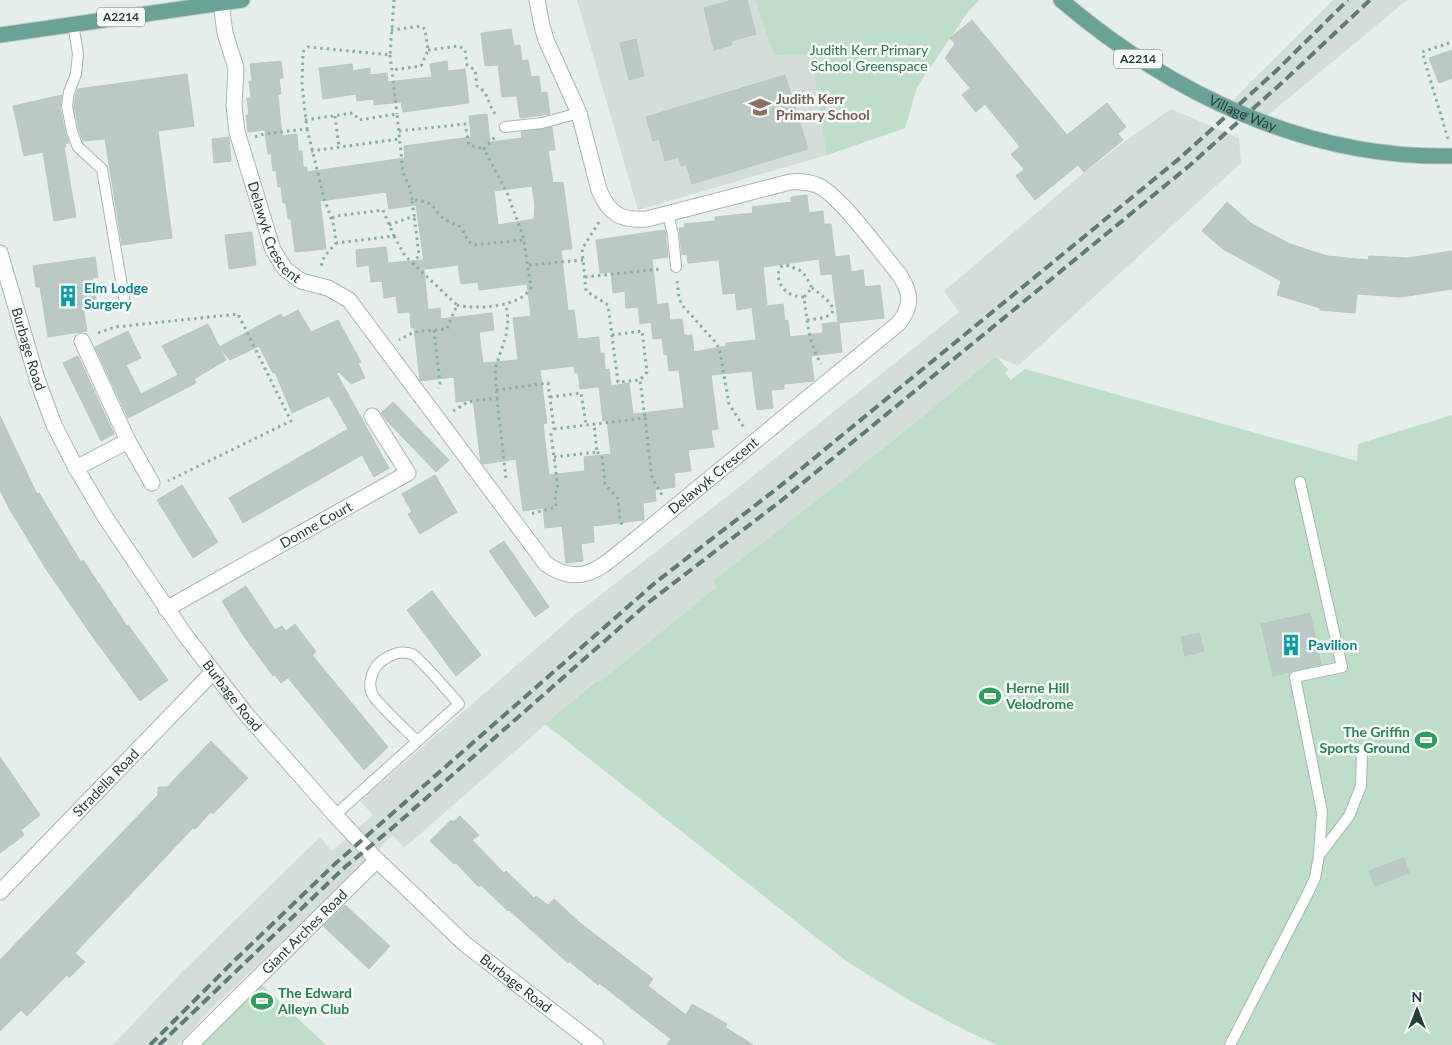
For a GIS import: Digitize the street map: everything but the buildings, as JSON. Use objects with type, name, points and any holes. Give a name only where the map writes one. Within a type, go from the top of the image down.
[{"type":"main road","name":"A2214","points":[[0,35],[73,24],[176,4],[221,3],[242,0]]},
{"type":"main road","name":"Village Way","points":[[1061,0],[1141,60],[1172,79],[1224,106],[1264,122],[1331,144],[1362,150],[1417,156],[1451,149]]},
{"type":"street","points":[[537,0],[546,40],[579,113],[599,190],[609,208]]},
{"type":"street","name":"Delawyk Crescent","points":[[221,3],[225,33],[236,68],[234,106],[240,142],[274,250],[285,269],[301,281],[328,288],[349,300],[546,564],[564,574],[585,575],[593,572],[630,544],[899,323],[909,305],[906,286],[899,274],[839,202],[818,186],[800,181],[790,182],[739,194],[647,220],[630,220],[614,213],[609,208]]},
{"type":"street","name":"Burbage Road","points":[[0,253],[54,425],[76,468],[107,520],[166,609],[246,714],[334,815],[377,860],[466,944],[596,1045]]},
{"type":"street","points":[[82,341],[128,441],[152,483]]},
{"type":"street","name":"Donne Court","points":[[166,609],[408,473],[372,416]]},
{"type":"street","points":[[76,468],[128,441]]},
{"type":"street","name":"Stradella Road","points":[[0,892],[214,672]]},
{"type":"street","name":"Giant Arches Road","points":[[190,1045],[377,860]]},
{"type":"lane","points":[[73,24],[78,54],[76,74],[69,92],[67,106],[72,132],[78,147],[102,169],[124,298]]},
{"type":"lane","points":[[505,127],[542,123],[579,113]]},
{"type":"lane","points":[[668,214],[673,234],[676,267]]},
{"type":"lane","points":[[1230,1045],[1315,878],[1319,855],[1322,812],[1295,677],[1342,667],[1300,482]]},
{"type":"lane","points":[[334,815],[459,704],[413,654],[401,652],[379,662],[373,670],[370,684],[373,696],[417,741]]},
{"type":"lane","points":[[1319,855],[1349,816],[1361,786],[1362,753]]},
{"type":"path","points":[[394,0],[390,55],[403,173],[410,188],[419,255],[413,264]]},
{"type":"path","points":[[391,30],[421,26],[425,28],[428,50],[421,66],[392,70]]},
{"type":"path","points":[[1451,149],[1422,52],[1452,42]]},
{"type":"path","points":[[428,50],[459,46],[466,50],[467,65],[475,70],[477,86],[484,90],[494,112],[505,127],[484,149]]},
{"type":"path","points":[[336,243],[332,218],[311,151],[305,120],[302,85],[305,48],[390,55]]},
{"type":"path","points":[[305,120],[353,113],[359,120],[397,114]]},
{"type":"path","points":[[334,116],[339,147]]},
{"type":"path","points":[[332,218],[383,210],[405,256],[457,305],[472,308],[506,304],[529,292],[531,287],[529,265],[524,240],[508,195],[484,149],[469,145],[466,124],[398,131]]},
{"type":"path","points":[[240,142],[264,134],[307,129]]},
{"type":"path","points":[[311,151],[399,139]]},
{"type":"path","points":[[412,200],[429,202],[443,217],[462,229],[468,242],[474,245],[524,240]]},
{"type":"path","points":[[609,208],[582,249],[586,291],[608,305],[618,382],[640,380],[647,372],[642,331],[612,335]]},
{"type":"path","points":[[389,225],[414,216]]},
{"type":"path","points":[[315,285],[324,257],[336,243],[394,236]]},
{"type":"path","points":[[529,265],[583,260]]},
{"type":"path","points":[[807,320],[825,319],[830,316],[832,305],[828,299],[812,288],[802,272],[786,265],[779,271],[778,276],[783,289],[788,294],[795,297],[804,297],[812,288]]},
{"type":"path","points":[[584,277],[676,267],[678,290],[682,305],[717,344],[720,352],[728,404],[755,442]]},
{"type":"path","points":[[804,297],[812,346],[831,379]]},
{"type":"path","points":[[498,501],[506,483],[496,398],[495,369],[508,328],[506,304]]},
{"type":"path","points":[[385,347],[414,332],[448,329],[457,305]]},
{"type":"path","points":[[82,341],[85,338],[115,327],[238,314],[291,421],[170,481],[152,483]]},
{"type":"path","points":[[426,403],[440,384],[434,330]]},
{"type":"path","points":[[640,380],[652,478],[661,494],[674,508]]},
{"type":"path","points":[[496,390],[548,383],[550,397],[558,488],[555,494],[556,508],[536,511],[513,521]]},
{"type":"path","points":[[550,397],[581,393],[586,426]]},
{"type":"path","points":[[439,421],[468,402],[496,398]]},
{"type":"path","points":[[554,429],[645,418]]},
{"type":"path","points":[[594,424],[597,452],[602,456],[605,484],[618,499],[620,520],[630,544]]},
{"type":"path","points":[[554,457],[597,452]]},
{"type":"shaded area","name":"Judith Kerr Primary School","points":[[577,0],[979,0],[967,13],[917,87],[905,128],[827,155],[638,210]]},
{"type":"shaded area","points":[[1333,0],[1407,0],[1255,126],[1220,113]]},
{"type":"shaded area","points":[[1171,109],[1239,138],[1241,163],[1018,366],[996,356],[890,443],[713,581],[718,587],[601,681],[594,682],[404,848],[393,835],[208,1012],[178,1045],[113,1045],[180,974],[320,837],[332,851],[373,815],[360,801],[576,614],[959,312],[944,291],[1079,177]]},
{"type":"green space","name":"Judith Kerr Primary School Greenspace","points":[[755,0],[979,0],[967,13],[917,87],[905,128],[827,155],[811,54],[774,55]]},
{"type":"green space","name":"Herne Hill Velodrome","points":[[996,356],[1008,369],[1005,373],[1011,380],[1025,369],[1357,461],[1358,444],[1452,415],[1452,1045],[997,1045],[919,1006],[845,960],[545,724],[595,682],[601,681],[717,587],[713,581],[890,443]]},
{"type":"green space","name":"The Edward Alleyn Club","points":[[261,984],[326,1045],[200,1045]]},
{"type":"railway","points":[[150,1045],[337,862],[656,582],[779,487],[1180,158],[1276,71],[1348,0]]},
{"type":"railway","points":[[159,1045],[345,867],[391,829],[649,602],[782,500],[1189,166],[1285,80],[1370,0]]},
{"type":"place","name":"Judith Kerr Primary School","points":[[760,107]]},
{"type":"place","name":"Elm Lodge Surgery","points":[[68,296]]},
{"type":"place","name":"Pavilion","points":[[1291,645]]},
{"type":"place","name":"Herne Hill Velodrome","points":[[990,696]]},
{"type":"place","name":"The Griffin Sports Ground","points":[[1426,740]]},
{"type":"place","name":"The Edward Alleyn Club","points":[[262,1001]]}]
